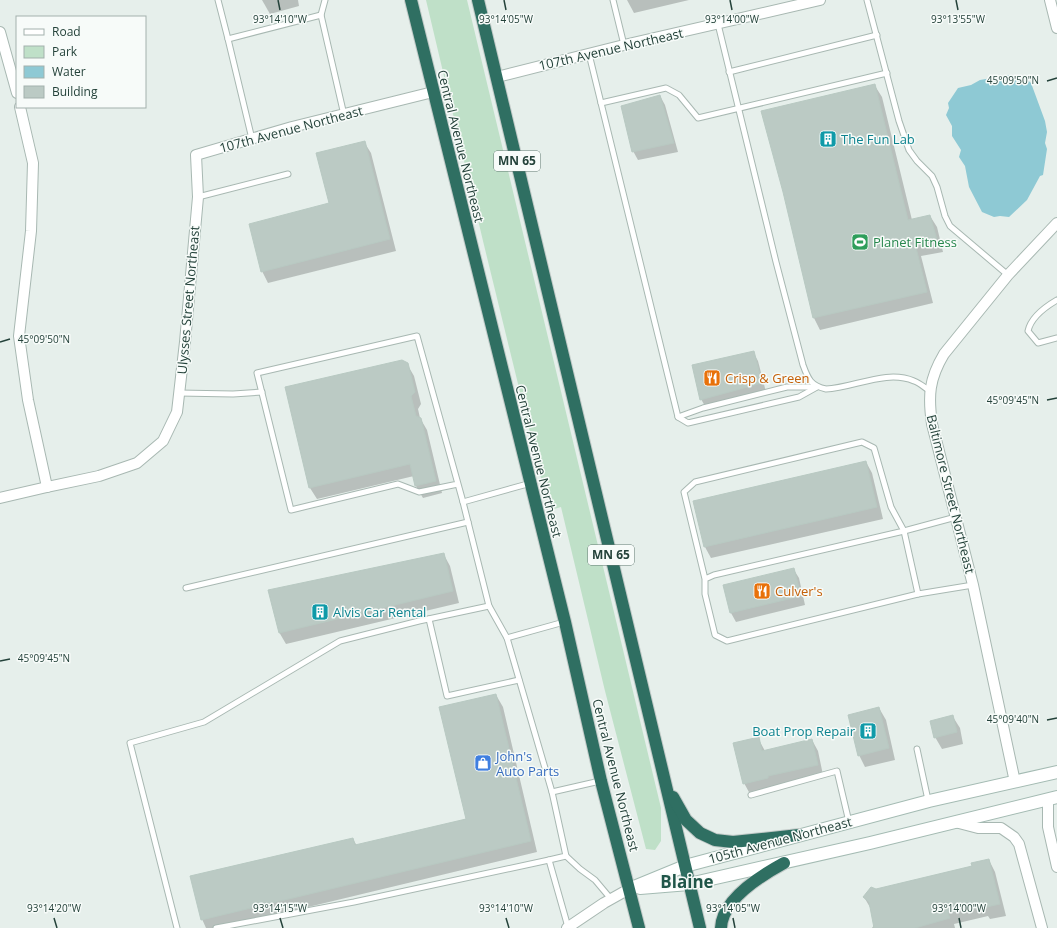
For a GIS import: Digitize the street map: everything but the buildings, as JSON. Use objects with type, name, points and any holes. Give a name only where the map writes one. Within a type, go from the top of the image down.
[{"type":"highway","name":"Central Avenue Northeast","points":[[411,0],[565,622],[601,781],[639,928]]},
{"type":"highway","name":"MN 65","points":[[478,0],[700,928]]},
{"type":"highway","points":[[665,784],[686,820],[700,833],[715,840],[733,842],[799,835]]},
{"type":"highway","points":[[721,928],[721,922],[728,907],[747,886],[762,875],[784,863]]},
{"type":"street","name":"107th Avenue Northeast","points":[[497,77],[624,45],[820,0]]},
{"type":"street","points":[[1050,0],[1057,25]]},
{"type":"street","points":[[0,32],[16,89]]},
{"type":"street","name":"107th Avenue Northeast","points":[[196,155],[433,92]]},
{"type":"street","points":[[0,498],[47,486],[28,400],[19,336],[31,231],[33,163],[20,108]]},
{"type":"street","name":"Ulysses Street Northeast","points":[[47,486],[99,476],[137,463],[164,441],[177,412],[185,342],[198,197],[196,155]]},
{"type":"street","name":"Baltimore Street Northeast","points":[[1015,782],[973,585],[932,424],[929,406],[930,391],[932,378],[936,367],[944,354],[1008,275],[1057,223]]},
{"type":"street","name":"105th Avenue Northeast","points":[[629,889],[685,866],[929,801],[1057,772]]},
{"type":"street","points":[[1053,798],[1048,827],[1057,867]]},
{"type":"street","name":"105th Avenue Northeast","points":[[629,889],[689,884],[784,863],[1053,798]]},
{"type":"street","points":[[955,822],[978,828],[1001,828],[1014,837],[1019,844],[1042,928]]},
{"type":"street","points":[[568,928],[611,899],[629,889]]},
{"type":"lane","points":[[218,0],[252,139]]},
{"type":"lane","points":[[325,0],[321,15],[344,115]]},
{"type":"lane","points":[[613,0],[624,45]]},
{"type":"lane","points":[[867,0],[899,121],[909,150],[917,162],[932,176],[938,187],[945,216],[950,226],[1008,275]]},
{"type":"lane","points":[[228,39],[321,15]]},
{"type":"lane","points":[[718,24],[803,365],[812,383],[817,387]]},
{"type":"lane","points":[[729,72],[877,35]]},
{"type":"lane","points":[[589,54],[678,417],[688,423],[799,397],[817,387]]},
{"type":"lane","points":[[601,102],[666,88],[679,94],[698,118],[887,73]]},
{"type":"lane","points":[[198,197],[288,174]]},
{"type":"lane","points":[[1057,300],[1046,306],[1030,323],[1028,331],[1038,342],[1057,338]]},
{"type":"lane","points":[[458,484],[419,492],[398,484],[291,510],[257,373],[417,336],[463,502],[488,606],[507,638],[552,792],[566,856],[595,880],[611,899]]},
{"type":"lane","points":[[678,417],[703,408],[787,387],[817,387],[833,389],[891,377],[915,381],[930,391]]},
{"type":"lane","points":[[179,392],[234,394],[262,392]]},
{"type":"lane","points":[[918,594],[904,531],[891,507],[874,448],[862,442],[695,482],[684,492],[705,579],[705,594],[715,635],[727,641],[918,594],[973,585]]},
{"type":"lane","points":[[463,502],[531,484]]},
{"type":"lane","points":[[705,579],[714,575],[904,531],[956,517]]},
{"type":"lane","points":[[186,588],[468,522]]},
{"type":"lane","points":[[177,928],[130,743],[204,722],[340,641],[488,606]]},
{"type":"lane","points":[[428,619],[447,696],[519,680]]},
{"type":"lane","points":[[507,638],[565,622]]},
{"type":"lane","points":[[917,749],[929,801]]},
{"type":"lane","points":[[751,795],[837,771],[849,822]]},
{"type":"lane","points":[[552,792],[601,781]]},
{"type":"lane","points":[[216,928],[354,902],[566,856]]},
{"type":"lane","points":[[549,860],[568,928]]},
{"type":"green space","points":[[426,0],[467,0],[661,808],[661,841],[655,850],[646,849],[605,691],[561,507],[554,509],[546,480],[542,482]]},
{"type":"water","points":[[1008,75],[1024,77],[1031,83],[1045,121],[1047,132],[1045,143],[1047,149],[1043,175],[1040,176],[1027,200],[1009,217],[994,217],[982,212],[969,187],[965,166],[959,157],[961,150],[952,136],[952,126],[946,115],[949,108],[948,103],[958,88],[971,85],[980,80]]},
{"type":"place","name":"The Fun Lab","points":[[828,139]]},
{"type":"place","name":"Planet Fitness","points":[[860,242]]},
{"type":"place","name":"Crisp & Green","points":[[712,378]]},
{"type":"place","name":"Culver's","points":[[762,591]]},
{"type":"place","name":"Alvis Car Rental","points":[[320,612]]},
{"type":"place","name":"Boat Prop Repair","points":[[868,731]]},
{"type":"place","name":"John's Auto Parts","points":[[483,763]]},
{"type":"district","name":"Blaine","points":[[687,882]]}]
